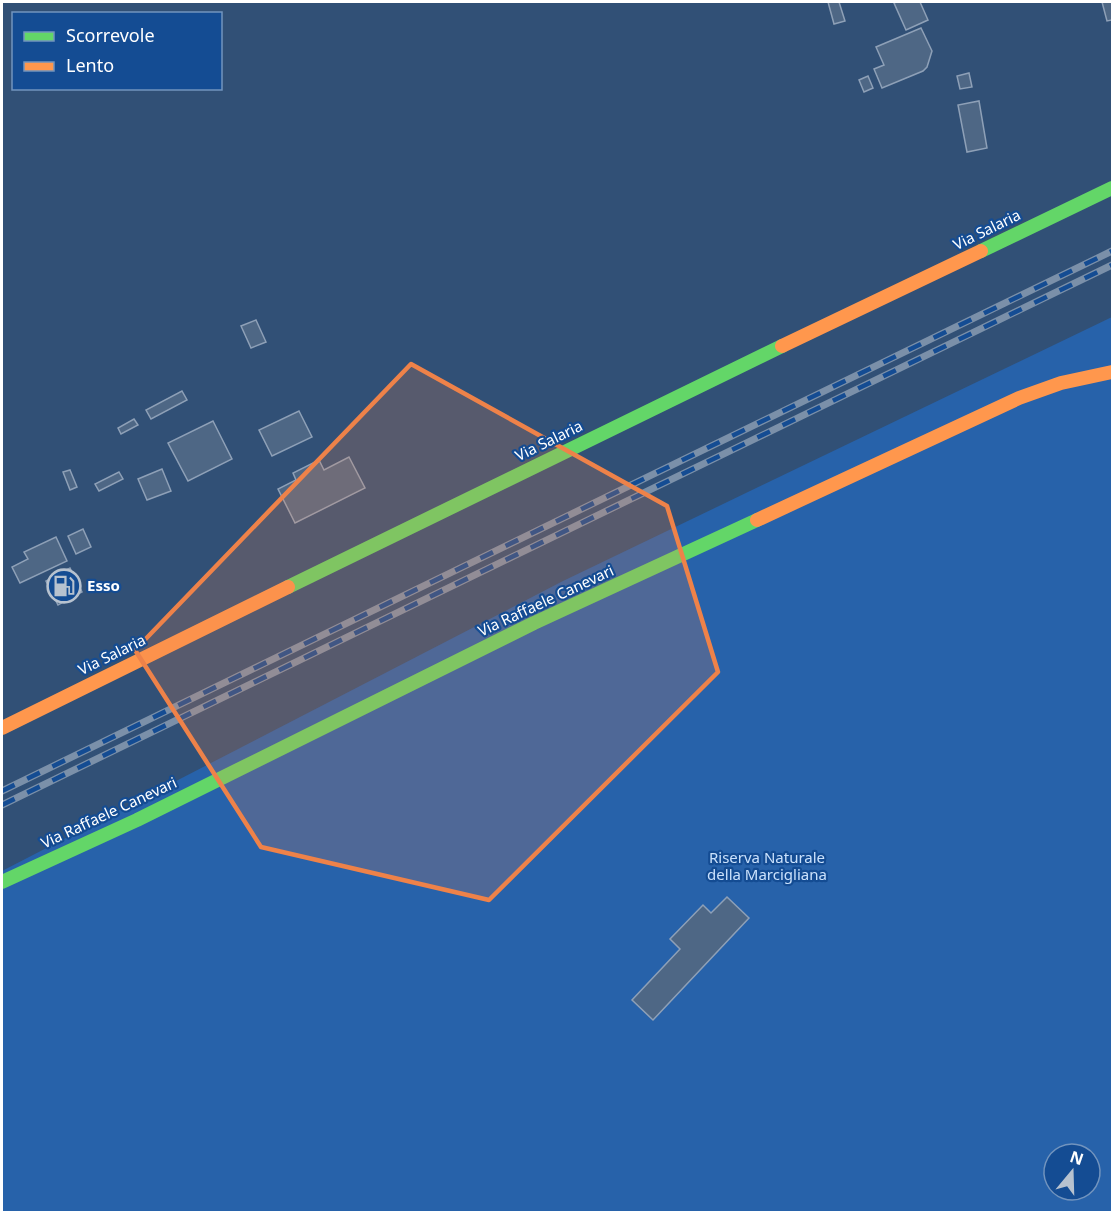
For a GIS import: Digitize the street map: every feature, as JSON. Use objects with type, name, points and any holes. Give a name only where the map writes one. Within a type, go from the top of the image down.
[{"type":"main road","name":"Via Salaria","points":[[2,728],[566,450],[1113,188]]},
{"type":"main road","name":"Via Raffaele Canevari","points":[[2,882],[137,820],[534,623],[1019,398],[1061,383],[1113,372]]},
{"type":"highlighted area","points":[[411,364],[667,506],[718,672],[489,900],[261,847],[135,650]]},
{"type":"green space","name":"Riserva Naturale della Marcigliana","points":[[1112,317],[1112,1212],[2,1212],[2,871],[563,581]]},
{"type":"building","points":[[828,2],[839,2],[845,21],[834,24]]},
{"type":"building","points":[[920,2],[928,20],[906,30],[894,3]]},
{"type":"building","points":[[1102,2],[1112,2],[1112,20],[1107,21]]},
{"type":"building","points":[[921,28],[932,51],[927,67],[923,71],[882,88],[874,69],[884,65],[876,47]]},
{"type":"building","points":[[969,73],[972,87],[960,89],[957,76]]},
{"type":"building","points":[[868,76],[873,88],[864,92],[859,80]]},
{"type":"building","points":[[979,101],[987,148],[967,152],[958,105]]},
{"type":"building","points":[[256,320],[266,342],[251,348],[241,326]]},
{"type":"building","points":[[182,391],[187,400],[151,419],[146,410]]},
{"type":"building","points":[[299,411],[312,437],[272,456],[259,430]]},
{"type":"building","points":[[134,419],[138,425],[121,434],[118,428]]},
{"type":"building","points":[[213,421],[232,459],[188,481],[168,443]]},
{"type":"building","points":[[349,457],[365,488],[295,523],[278,489],[296,480],[293,473],[319,460],[324,470]]},
{"type":"building","points":[[162,469],[171,491],[147,500],[138,479]]},
{"type":"building","points":[[70,470],[77,487],[70,490],[63,472]]},
{"type":"building","points":[[119,472],[123,479],[99,491],[95,484]]},
{"type":"building","points":[[83,529],[91,547],[76,554],[68,536]]},
{"type":"building","points":[[56,537],[67,561],[20,583],[12,567],[28,559],[24,552]]},
{"type":"building","name":"Esso","points":[[70,568],[82,592],[58,605],[46,581]]},
{"type":"building","points":[[727,897],[749,918],[653,1020],[632,1000],[680,949],[670,939],[703,905],[711,913]]},
{"type":"railway","points":[[2,791],[1112,251]]},
{"type":"railway","points":[[2,805],[1112,265]]},
{"type":"traffic: fast","points":[[981,251],[1112,188]]},
{"type":"traffic: fast","points":[[288,587],[782,346]]},
{"type":"traffic: fast","points":[[2,882],[137,820],[534,623],[757,520]]},
{"type":"traffic: slow","points":[[782,346],[981,251]]},
{"type":"traffic: slow","points":[[757,520],[1019,398],[1061,383],[1112,372]]},
{"type":"traffic: slow","points":[[2,728],[288,587]]},
{"type":"place","name":"Esso","points":[[64,586]]}]
